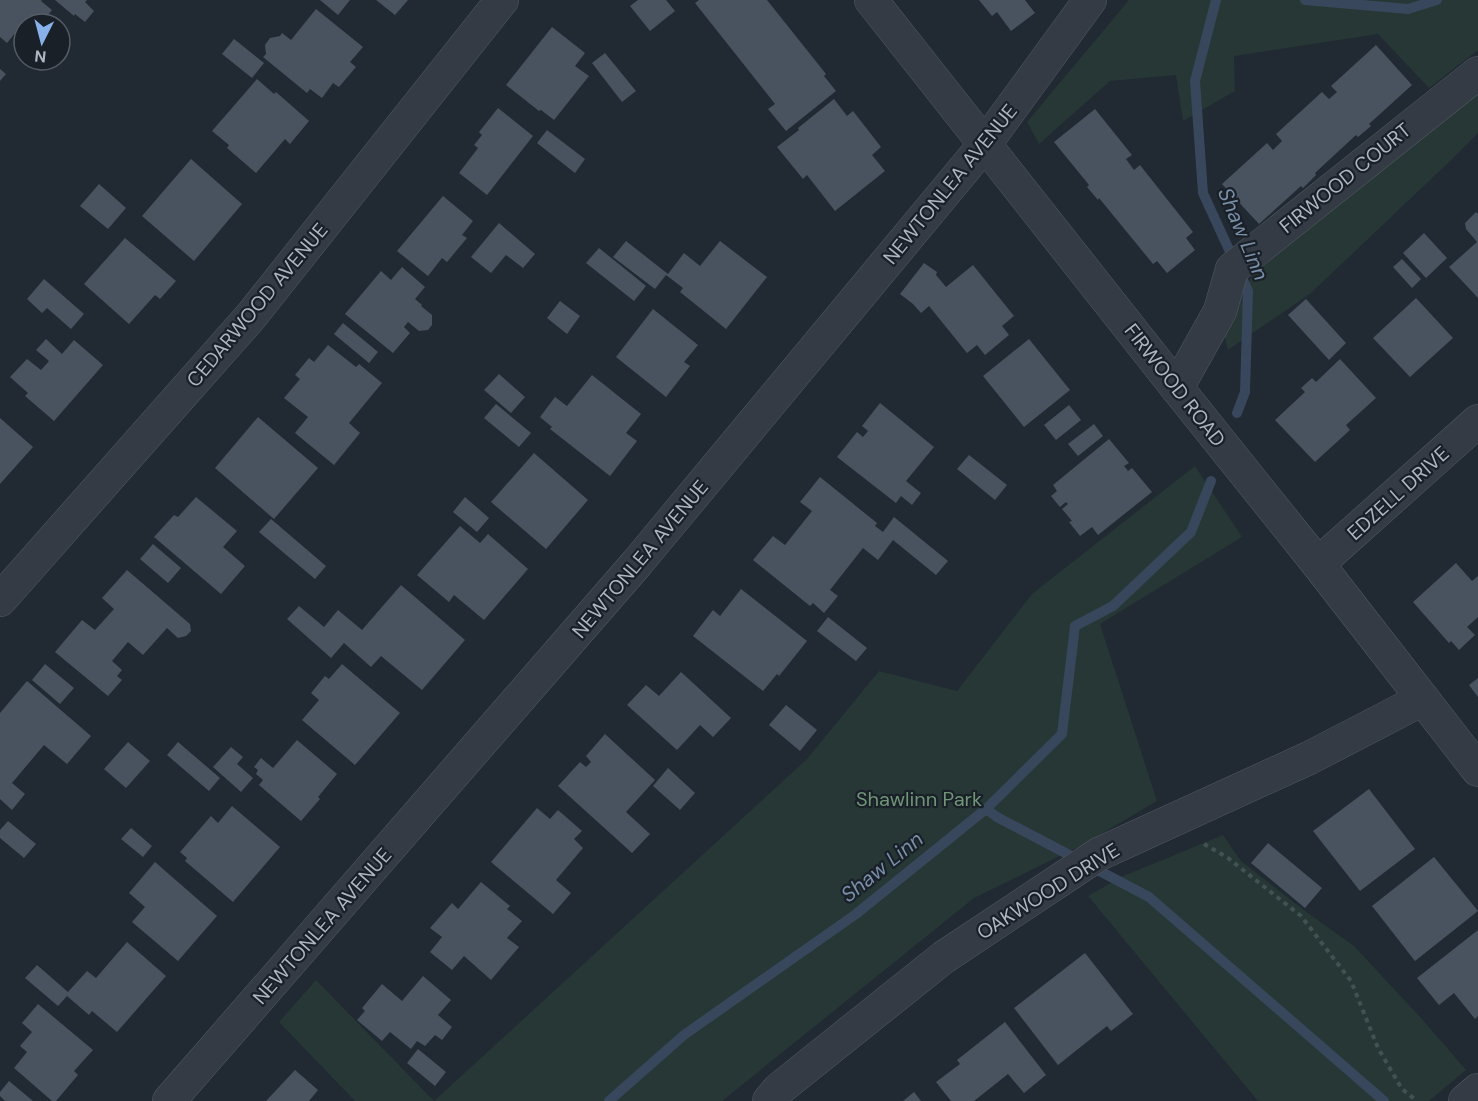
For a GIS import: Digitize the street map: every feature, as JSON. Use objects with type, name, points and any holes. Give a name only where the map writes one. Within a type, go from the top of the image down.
[{"type":"street","name":"CEDARWOOD AVENUE","points":[[0,600],[252,315],[502,0]]},
{"type":"street","name":"FIRWOOD ROAD","points":[[871,0],[1318,564],[1478,770]]},
{"type":"street","name":"NEWTONLEA AVENUE","points":[[169,1101],[637,563],[985,144],[1090,0]]},
{"type":"street","name":"FIRWOOD COURT","points":[[1177,388],[1220,311],[1232,269],[1478,73]]},
{"type":"street","name":"EDZELL DRIVE","points":[[1318,564],[1478,422]]},
{"type":"street","name":"OAKWOOD DRIVE","points":[[769,1101],[779,1089],[944,957],[1099,854],[1309,758],[1423,699]]},
{"type":"street","points":[[1465,1101],[1478,1090]]},
{"type":"path","points":[[1166,823],[1228,858],[1301,916],[1351,981],[1378,1048],[1402,1089],[1418,1101]]},
{"type":"green space","points":[[1129,0],[1478,0],[1478,50],[1429,88],[1378,34],[1234,56],[1235,91],[1183,121],[1176,75],[1110,81],[1039,144],[1027,122]]},
{"type":"green space","points":[[1478,87],[1478,133],[1311,293],[1228,350],[1223,330],[1255,270]]},
{"type":"green space","name":"Shawlinn Park","points":[[1195,466],[1242,537],[1100,624],[1157,801],[1084,844],[974,898],[722,1101],[434,1101],[807,759],[879,671],[957,691],[1032,594]]},
{"type":"green space","points":[[1223,835],[1241,861],[1354,946],[1466,1070],[1429,1101],[1258,1101],[1088,896],[1121,877]]},
{"type":"green space","points":[[316,980],[434,1101],[355,1101],[279,1022]]},
{"type":"building","points":[[0,0],[42,0],[52,10],[50,12],[12,12],[12,37],[7,43],[0,37]]},
{"type":"building","points":[[55,0],[87,0],[85,2],[94,11],[85,22]]},
{"type":"building","points":[[320,0],[350,0],[338,15]]},
{"type":"building","points":[[376,0],[408,0],[395,15]]},
{"type":"building","points":[[638,0],[666,0],[675,11],[650,31],[630,6]]},
{"type":"building","points":[[699,0],[767,0],[826,74],[824,76],[836,91],[786,131],[768,109],[775,104],[695,3]]},
{"type":"building","points":[[979,0],[1025,0],[1035,13],[1011,31],[997,12],[992,16]]},
{"type":"building","points":[[316,9],[363,47],[350,62],[356,67],[339,87],[333,83],[322,98],[310,89],[307,93],[263,57],[266,54],[265,45],[270,38],[280,36],[282,33],[291,40]]},
{"type":"building","points":[[552,27],[585,53],[575,66],[589,76],[554,120],[506,85]]},
{"type":"building","points":[[234,39],[264,63],[252,78],[222,54]]},
{"type":"building","points":[[1376,45],[1412,85],[1369,124],[1371,126],[1358,137],[1356,135],[1315,173],[1316,175],[1303,188],[1301,186],[1259,224],[1222,184],[1267,143],[1273,150],[1282,141],[1276,134],[1322,92],[1329,99],[1337,92],[1331,86]]},
{"type":"building","points":[[605,53],[636,91],[622,102],[592,63]]},
{"type":"building","points":[[0,69],[6,74],[0,81]]},
{"type":"building","points":[[257,79],[274,94],[276,92],[309,121],[290,144],[285,139],[256,173],[227,148],[229,145],[212,131]]},
{"type":"building","points":[[834,99],[847,116],[853,111],[881,147],[872,155],[885,171],[835,211],[807,175],[803,179],[777,147]]},
{"type":"building","points":[[498,108],[533,136],[487,195],[459,173],[478,148],[474,145],[482,135],[479,132]]},
{"type":"building","points":[[1095,109],[1132,155],[1126,159],[1134,170],[1140,165],[1193,232],[1186,238],[1195,250],[1167,273],[1157,261],[1153,264],[1099,198],[1098,200],[1087,187],[1089,185],[1054,142]]},
{"type":"building","points":[[547,130],[585,159],[575,173],[537,143]]},
{"type":"building","points":[[191,159],[242,204],[194,261],[142,216]]},
{"type":"building","points":[[99,184],[126,208],[108,229],[80,206]]},
{"type":"building","points":[[443,196],[473,221],[462,235],[467,238],[447,262],[442,258],[428,276],[397,251]]},
{"type":"building","points":[[1476,212],[1478,214],[1478,298],[1449,267],[1477,242],[1466,229],[1465,223]]},
{"type":"building","points":[[499,223],[535,254],[523,268],[506,255],[491,273],[471,257]]},
{"type":"building","points":[[1424,233],[1447,258],[1426,278],[1403,253]]},
{"type":"building","points":[[125,238],[176,281],[160,299],[155,295],[129,324],[84,284]]},
{"type":"building","points":[[626,241],[668,274],[684,253],[700,266],[720,241],[767,277],[726,329],[680,292],[683,288],[666,275],[655,289],[613,257]]},
{"type":"building","points":[[599,248],[646,286],[634,301],[586,263]]},
{"type":"building","points":[[1402,259],[1421,279],[1412,288],[1393,267]]},
{"type":"building","points":[[924,263],[937,272],[936,275],[946,287],[973,265],[1014,316],[1002,326],[1009,335],[985,355],[977,345],[967,353],[929,306],[921,313],[900,294]]},
{"type":"building","points":[[402,267],[425,287],[415,299],[432,315],[432,325],[428,330],[419,331],[408,322],[404,327],[410,333],[393,353],[345,314],[381,271],[391,280]]},
{"type":"building","points":[[44,279],[84,314],[71,329],[47,308],[42,313],[27,299]]},
{"type":"building","points":[[1416,298],[1453,338],[1410,377],[1373,338]]},
{"type":"building","points":[[1306,299],[1346,343],[1329,360],[1288,315]]},
{"type":"building","points":[[560,301],[580,316],[567,334],[547,318]]},
{"type":"building","points":[[653,309],[698,345],[684,362],[690,366],[666,397],[616,357]]},
{"type":"building","points":[[343,323],[378,352],[369,363],[334,334]]},
{"type":"building","points":[[46,339],[62,354],[74,340],[103,365],[54,421],[25,396],[28,393],[10,377],[27,359],[41,370],[49,361],[36,350]]},
{"type":"building","points":[[1029,339],[1070,390],[1024,427],[983,376]]},
{"type":"building","points":[[328,345],[356,367],[359,364],[382,383],[349,423],[360,433],[334,465],[295,433],[308,417],[284,398],[300,379],[295,375],[309,358],[314,362]]},
{"type":"building","points":[[1340,359],[1376,398],[1346,425],[1350,430],[1315,462],[1275,420],[1305,392],[1301,388],[1312,378],[1316,382]]},
{"type":"building","points":[[499,374],[525,397],[511,413],[484,390]]},
{"type":"building","points":[[592,375],[641,414],[626,433],[637,441],[610,476],[550,429],[552,427],[540,417],[555,397],[567,406]]},
{"type":"building","points":[[880,403],[934,447],[906,481],[921,493],[912,505],[901,496],[896,503],[837,457],[857,432],[863,437],[868,431],[862,426]]},
{"type":"building","points":[[496,404],[531,433],[519,447],[484,418]]},
{"type":"building","points":[[1069,405],[1081,420],[1056,440],[1044,425]]},
{"type":"building","points":[[258,417],[318,468],[274,519],[215,468]]},
{"type":"building","points":[[0,418],[33,447],[0,484]]},
{"type":"building","points":[[1094,424],[1103,436],[1078,456],[1068,444]]},
{"type":"building","points":[[1109,439],[1129,463],[1124,466],[1128,471],[1132,468],[1152,492],[1098,535],[1092,527],[1080,536],[1062,509],[1068,504],[1066,502],[1060,507],[1051,496],[1057,491],[1053,485]]},
{"type":"building","points":[[534,453],[588,500],[546,549],[491,502]]},
{"type":"building","points":[[969,455],[1007,485],[995,500],[957,469]]},
{"type":"building","points":[[820,477],[877,523],[875,526],[883,532],[894,517],[948,561],[936,575],[893,540],[878,560],[863,548],[830,590],[838,596],[824,613],[813,603],[810,606],[753,560],[773,536],[785,545],[812,511],[800,502]]},
{"type":"building","points":[[196,497],[237,531],[223,547],[245,566],[221,594],[154,537],[174,515],[178,517]]},
{"type":"building","points":[[465,497],[489,518],[477,532],[453,512]]},
{"type":"building","points":[[271,519],[326,566],[315,579],[259,532]]},
{"type":"building","points":[[460,526],[480,543],[488,534],[528,569],[484,620],[454,595],[449,602],[417,575]]},
{"type":"building","points":[[153,544],[181,568],[168,583],[140,559]]},
{"type":"building","points":[[1456,563],[1472,581],[1478,576],[1478,617],[1467,627],[1475,635],[1459,650],[1451,641],[1449,643],[1413,602]]},
{"type":"building","points":[[127,570],[190,624],[191,631],[186,636],[178,638],[167,628],[143,655],[128,642],[112,661],[122,670],[117,676],[122,680],[108,696],[55,652],[82,620],[95,630],[114,609],[102,598]]},
{"type":"building","points":[[401,585],[465,640],[422,690],[381,656],[371,667],[344,643],[331,658],[287,619],[299,606],[324,627],[338,610],[362,630]]},
{"type":"building","points":[[741,589],[807,641],[779,676],[777,674],[763,691],[693,636],[713,610],[720,616]]},
{"type":"building","points":[[828,617],[867,648],[856,661],[817,631]]},
{"type":"building","points":[[45,664],[74,688],[60,704],[32,680]]},
{"type":"building","points":[[342,664],[400,713],[355,765],[302,720],[319,700],[311,693],[325,676],[329,679]]},
{"type":"building","points":[[681,672],[731,718],[713,737],[700,725],[677,750],[627,705],[646,685],[659,696]]},
{"type":"building","points":[[1478,678],[1478,697],[1469,685]]},
{"type":"building","points":[[27,681],[91,736],[67,764],[44,745],[12,783],[25,794],[12,810],[0,799],[0,713]]},
{"type":"building","points":[[786,705],[817,730],[800,751],[769,725]]},
{"type":"building","points":[[605,734],[655,780],[626,812],[650,834],[632,853],[558,786],[580,762],[586,767],[591,762],[586,756]]},
{"type":"building","points":[[297,740],[337,774],[301,821],[259,785],[263,780],[256,774],[258,770],[254,767],[261,758],[273,768]]},
{"type":"building","points":[[128,742],[150,761],[126,788],[104,769]]},
{"type":"building","points":[[178,742],[220,778],[209,791],[167,755]]},
{"type":"building","points":[[231,747],[243,757],[237,764],[253,778],[241,792],[213,767]]},
{"type":"building","points":[[668,768],[695,793],[680,810],[653,786]]},
{"type":"building","points":[[1369,789],[1415,849],[1360,891],[1313,831]]},
{"type":"building","points":[[232,806],[280,847],[233,902],[185,861],[187,858],[180,852],[211,816],[218,823]]},
{"type":"building","points":[[537,808],[550,819],[558,810],[582,831],[574,839],[583,848],[556,880],[571,893],[553,914],[491,862]]},
{"type":"building","points":[[8,821],[36,844],[24,858],[0,838],[0,830]]},
{"type":"building","points":[[131,828],[152,846],[143,857],[121,839]]},
{"type":"building","points":[[1268,843],[1322,888],[1305,908],[1251,863]]},
{"type":"building","points":[[1434,857],[1478,911],[1415,961],[1372,906]]},
{"type":"building","points":[[155,862],[217,916],[178,961],[132,922],[145,907],[129,893]]},
{"type":"building","points":[[481,882],[510,906],[507,909],[522,921],[507,938],[519,947],[491,980],[464,956],[452,970],[430,952],[442,937],[430,928],[452,903],[458,909]]},
{"type":"building","points":[[1478,930],[1478,1016],[1475,1019],[1454,993],[1439,1005],[1417,978]]},
{"type":"building","points":[[127,942],[166,976],[117,1032],[92,1011],[89,1015],[67,996],[58,1006],[25,978],[37,965],[68,992],[87,971],[96,978]]},
{"type":"building","points":[[1085,953],[1133,1014],[1111,1031],[1107,1026],[1058,1065],[1014,1008]]},
{"type":"building","points":[[423,976],[451,1000],[438,1015],[452,1027],[442,1040],[435,1035],[425,1046],[417,1041],[411,1049],[390,1032],[382,1041],[357,1020],[365,1011],[362,1008],[382,984],[402,1001]]},
{"type":"building","points":[[38,1004],[93,1050],[74,1071],[78,1075],[56,1101],[52,1101],[14,1068],[27,1052],[20,1046],[32,1032],[22,1023]]},
{"type":"building","points":[[1005,1022],[1046,1075],[1024,1093],[1008,1074],[974,1101],[951,1101],[936,1082],[960,1064],[957,1060]]},
{"type":"building","points":[[418,1049],[446,1072],[435,1086],[407,1063]]},
{"type":"building","points":[[295,1070],[318,1090],[309,1101],[266,1101]]},
{"type":"building","points":[[9,1081],[33,1101],[5,1101],[0,1096],[0,1092]]},
{"type":"building","points":[[914,1092],[921,1101],[903,1101]]},
{"type":"waterway","name":"Shaw Linn","points":[[1216,0],[1195,81],[1203,193],[1248,291],[1245,392],[1237,413]]},
{"type":"waterway","name":"Shaw Linn","points":[[1305,0],[1408,9],[1437,0]]},
{"type":"waterway","name":"Shaw Linn","points":[[609,1101],[684,1035],[856,914],[986,809],[1062,734],[1075,626],[1113,606],[1191,532],[1211,481]]},
{"type":"waterway","points":[[986,809],[997,817],[1149,897],[1384,1101]]}]
